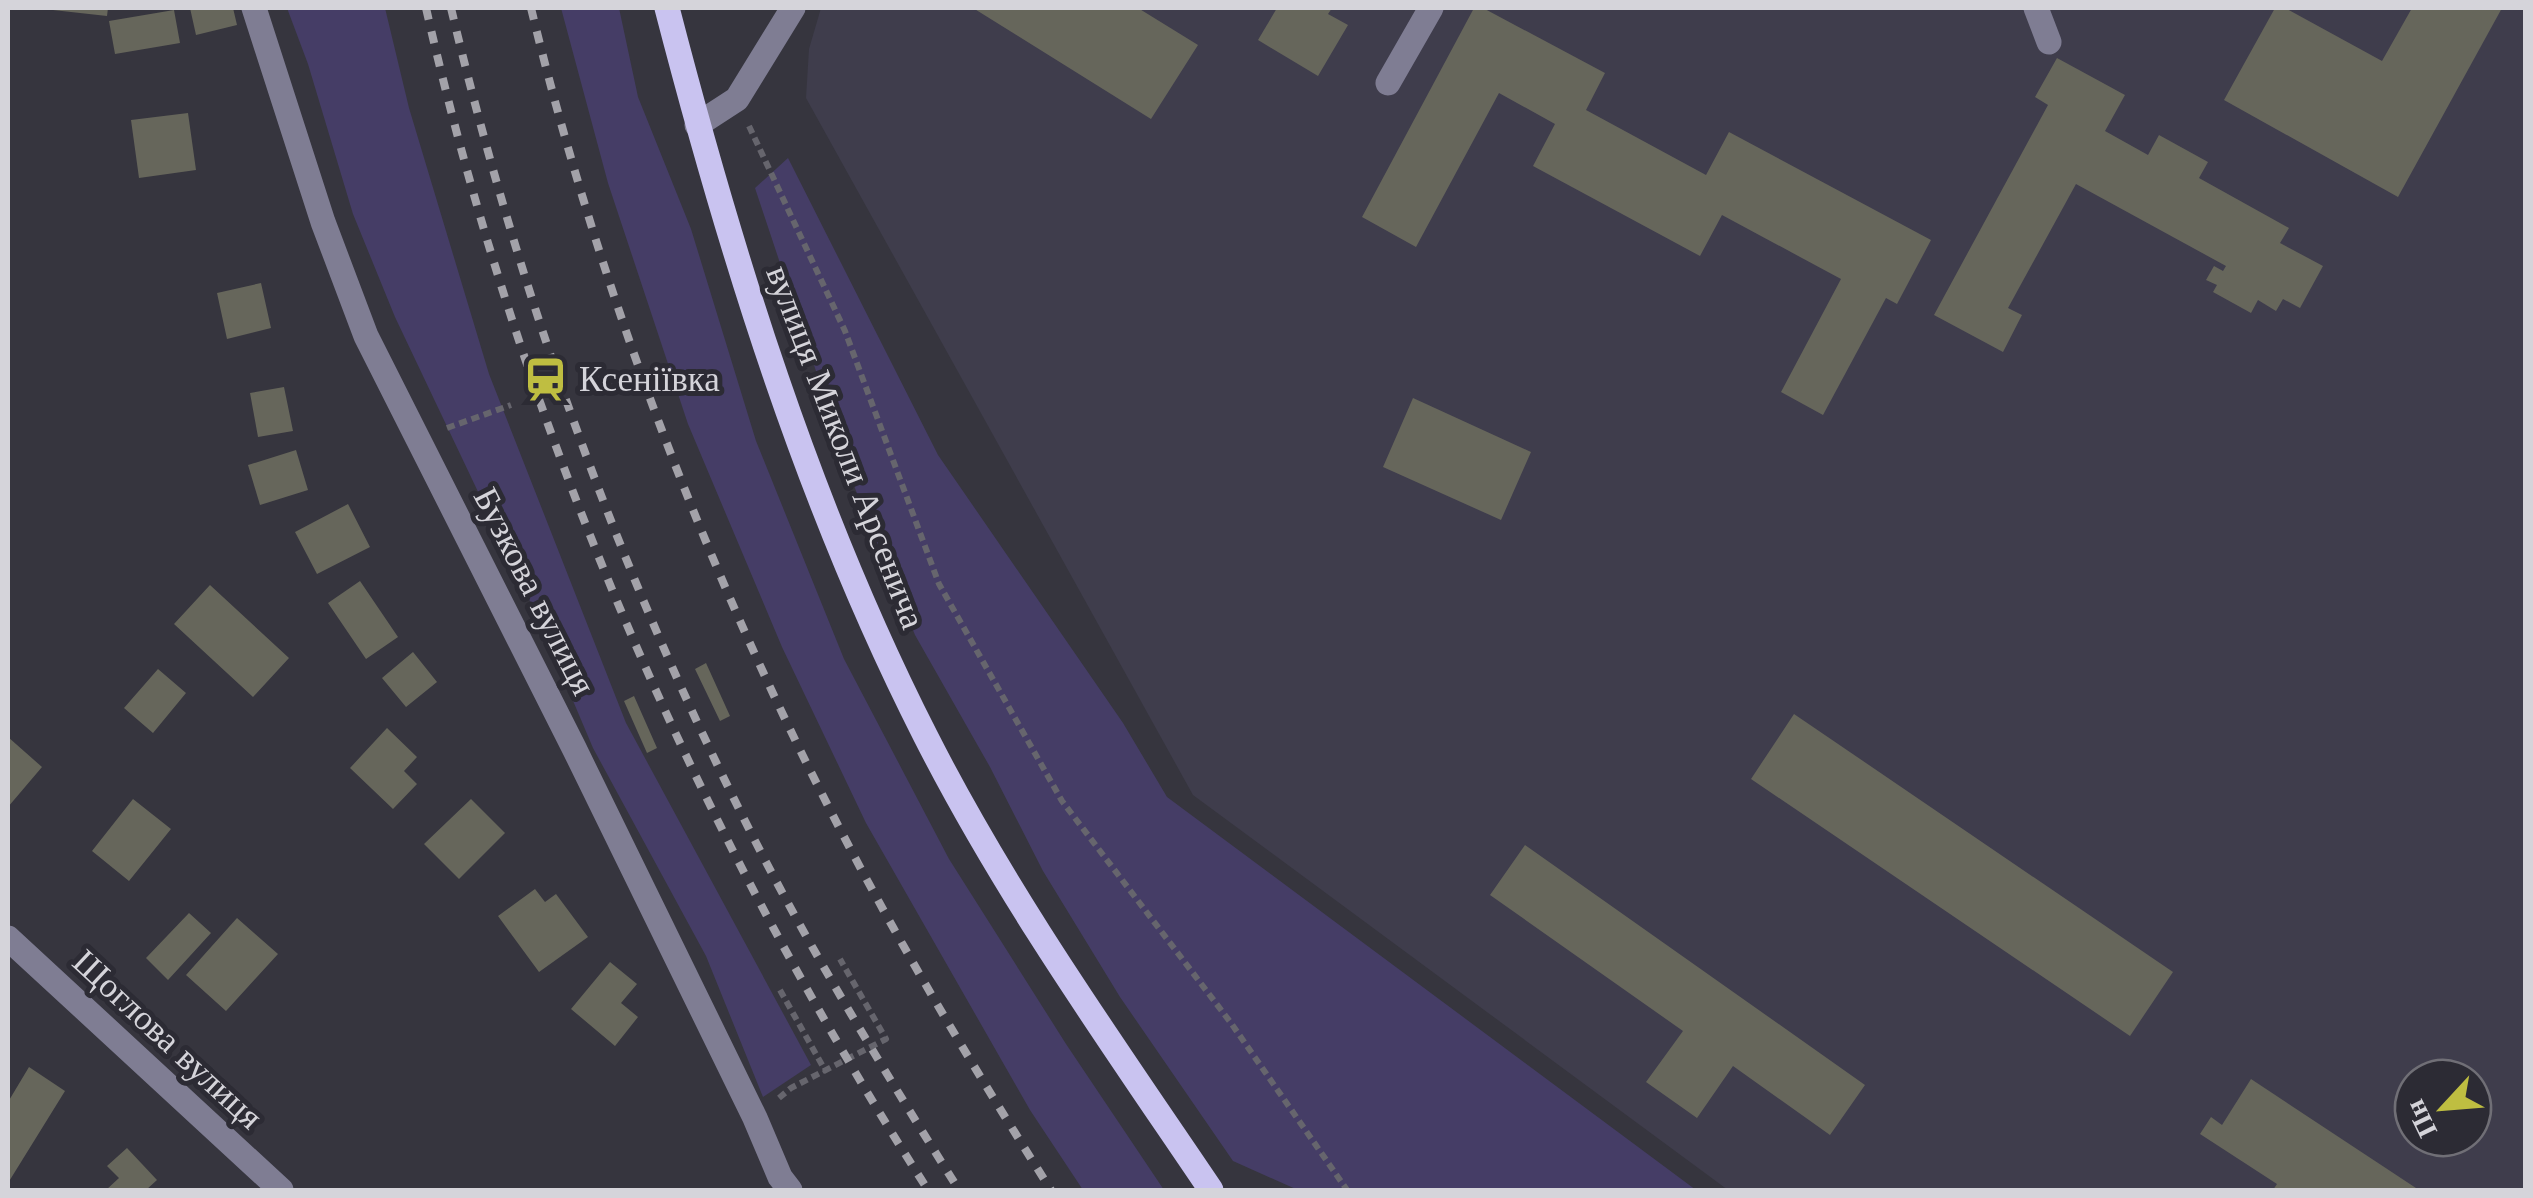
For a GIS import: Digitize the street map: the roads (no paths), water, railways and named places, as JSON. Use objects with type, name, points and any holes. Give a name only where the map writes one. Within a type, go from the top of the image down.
[{"type":"main road","name":"вулиця Миколи Арсенича","points":[[667,8],[697,125],[739,262],[828,518],[876,631],[925,735],[981,837],[1054,955],[1211,1190]]},
{"type":"street","name":"Бузкова вулиця","points":[[254,8],[322,222],[366,336],[582,766],[755,1118],[780,1177],[790,1190]]},
{"type":"street","points":[[697,125],[736,100],[793,8]]},
{"type":"street","points":[[1388,82],[1431,8]]},
{"type":"street","points":[[2036,8],[2049,42]]},
{"type":"street","name":"Щоглова вулиця","points":[[8,938],[281,1190]]},
{"type":"railway","points":[[426,8],[466,165],[512,320],[565,471],[625,621],[764,911],[843,1052],[928,1190]]},
{"type":"railway","points":[[451,8],[477,112],[538,316],[572,417],[650,616],[740,811],[791,908],[959,1190]]},
{"type":"railway","points":[[531,8],[557,109],[618,309],[691,506],[732,603],[821,792],[902,944],[1051,1190]]},
{"type":"place","name":"Ксеніївка","points":[[546,379]]}]
